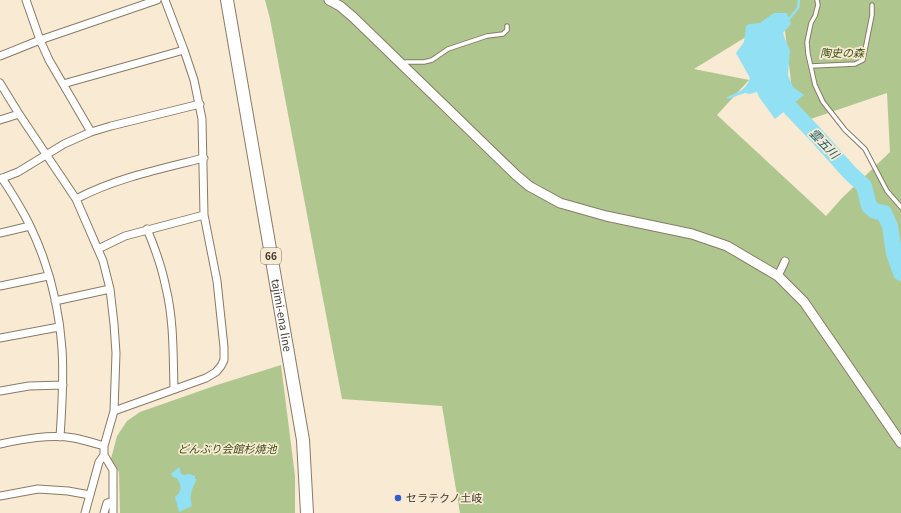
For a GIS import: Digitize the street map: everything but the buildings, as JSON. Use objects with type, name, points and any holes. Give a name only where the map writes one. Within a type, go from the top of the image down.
[{"type":"main road","name":"tajimi-ena line","points":[[227,0],[302,440],[307,513]]},
{"type":"street","points":[[26,0],[40,40],[49,60],[91,132]]},
{"type":"street","points":[[0,56],[40,40],[157,0]]},
{"type":"street","points":[[114,411],[212,375],[216,372],[224,360],[217,281],[204,215],[204,158],[200,104],[184,50],[165,0]]},
{"type":"street","points":[[329,0],[340,6],[353,17],[516,175],[542,195],[560,203],[606,216],[692,234],[727,246],[778,276],[804,302],[901,443]]},
{"type":"street","points":[[63,84],[184,50]]},
{"type":"street","points":[[0,83],[76,199],[103,261],[110,289],[116,353],[114,411],[104,446],[104,455],[113,470],[113,513]]},
{"type":"street","points":[[60,437],[63,385],[62,348],[55,301],[41,250],[20,206],[1,179],[18,172],[64,144],[91,132],[200,104]]},
{"type":"street","points":[[0,120],[19,114]]},
{"type":"street","points":[[76,199],[94,189],[134,175],[204,158]]},
{"type":"street","points":[[98,249],[125,236],[204,215]]},
{"type":"street","points":[[0,233],[30,226]]},
{"type":"street","points":[[147,229],[156,251],[168,295],[172,339],[174,390]]},
{"type":"street","points":[[778,276],[785,261]]},
{"type":"street","points":[[0,286],[48,276]]},
{"type":"street","points":[[55,301],[110,289]]},
{"type":"street","points":[[0,338],[59,327]]},
{"type":"street","points":[[0,391],[29,386],[63,385]]},
{"type":"street","points":[[0,444],[27,438],[60,437],[73,438],[104,446]]},
{"type":"street","points":[[84,513],[99,462],[104,455]]},
{"type":"street","points":[[0,496],[38,489],[68,491],[90,495]]},
{"type":"street","points":[[104,513],[107,503],[113,502]]},
{"type":"lane","points":[[817,0],[818,5],[811,23],[807,42],[808,54],[815,85],[823,102],[845,130],[865,149],[887,191],[901,207]]},
{"type":"lane","points":[[811,66],[855,64],[864,60],[872,15],[872,5]]},
{"type":"lane","points":[[401,64],[407,62],[424,62],[432,60],[448,49],[487,36],[503,34],[507,30],[507,26]]},
{"type":"green space","name":"陶史の森","points":[[265,0],[901,0],[901,513],[460,513],[442,406],[342,399],[270,19]],"holes":[[[783,14],[796,124],[887,93],[890,152],[842,198],[826,216],[717,115],[749,80],[694,69]]]},
{"type":"green space","name":"どんぶり会館杉焼池","points":[[281,365],[295,476],[295,513],[120,513],[119,472],[111,459],[117,436],[127,421],[140,412],[217,385]]},
{"type":"water","points":[[774,13],[787,13],[791,24],[783,33],[790,50],[788,75],[793,87],[804,95],[775,119],[757,92],[750,94],[745,93],[728,99],[727,97],[744,88],[750,78],[736,53],[744,42],[746,26],[749,24],[760,23]]},
{"type":"water","points":[[179,467],[181,474],[192,475],[195,476],[195,479],[197,479],[192,492],[192,506],[179,512],[175,497],[178,495],[180,486],[177,478],[173,477],[171,474]]},
{"type":"waterway","points":[[789,19],[798,8],[799,0]]},
{"type":"waterway","name":"雲五川","points":[[775,92],[850,173],[864,186],[869,206],[875,211],[884,213],[890,226],[894,253],[901,273]]},
{"type":"place","name":"セラテクノ土岐","points":[[398,498]]}]
